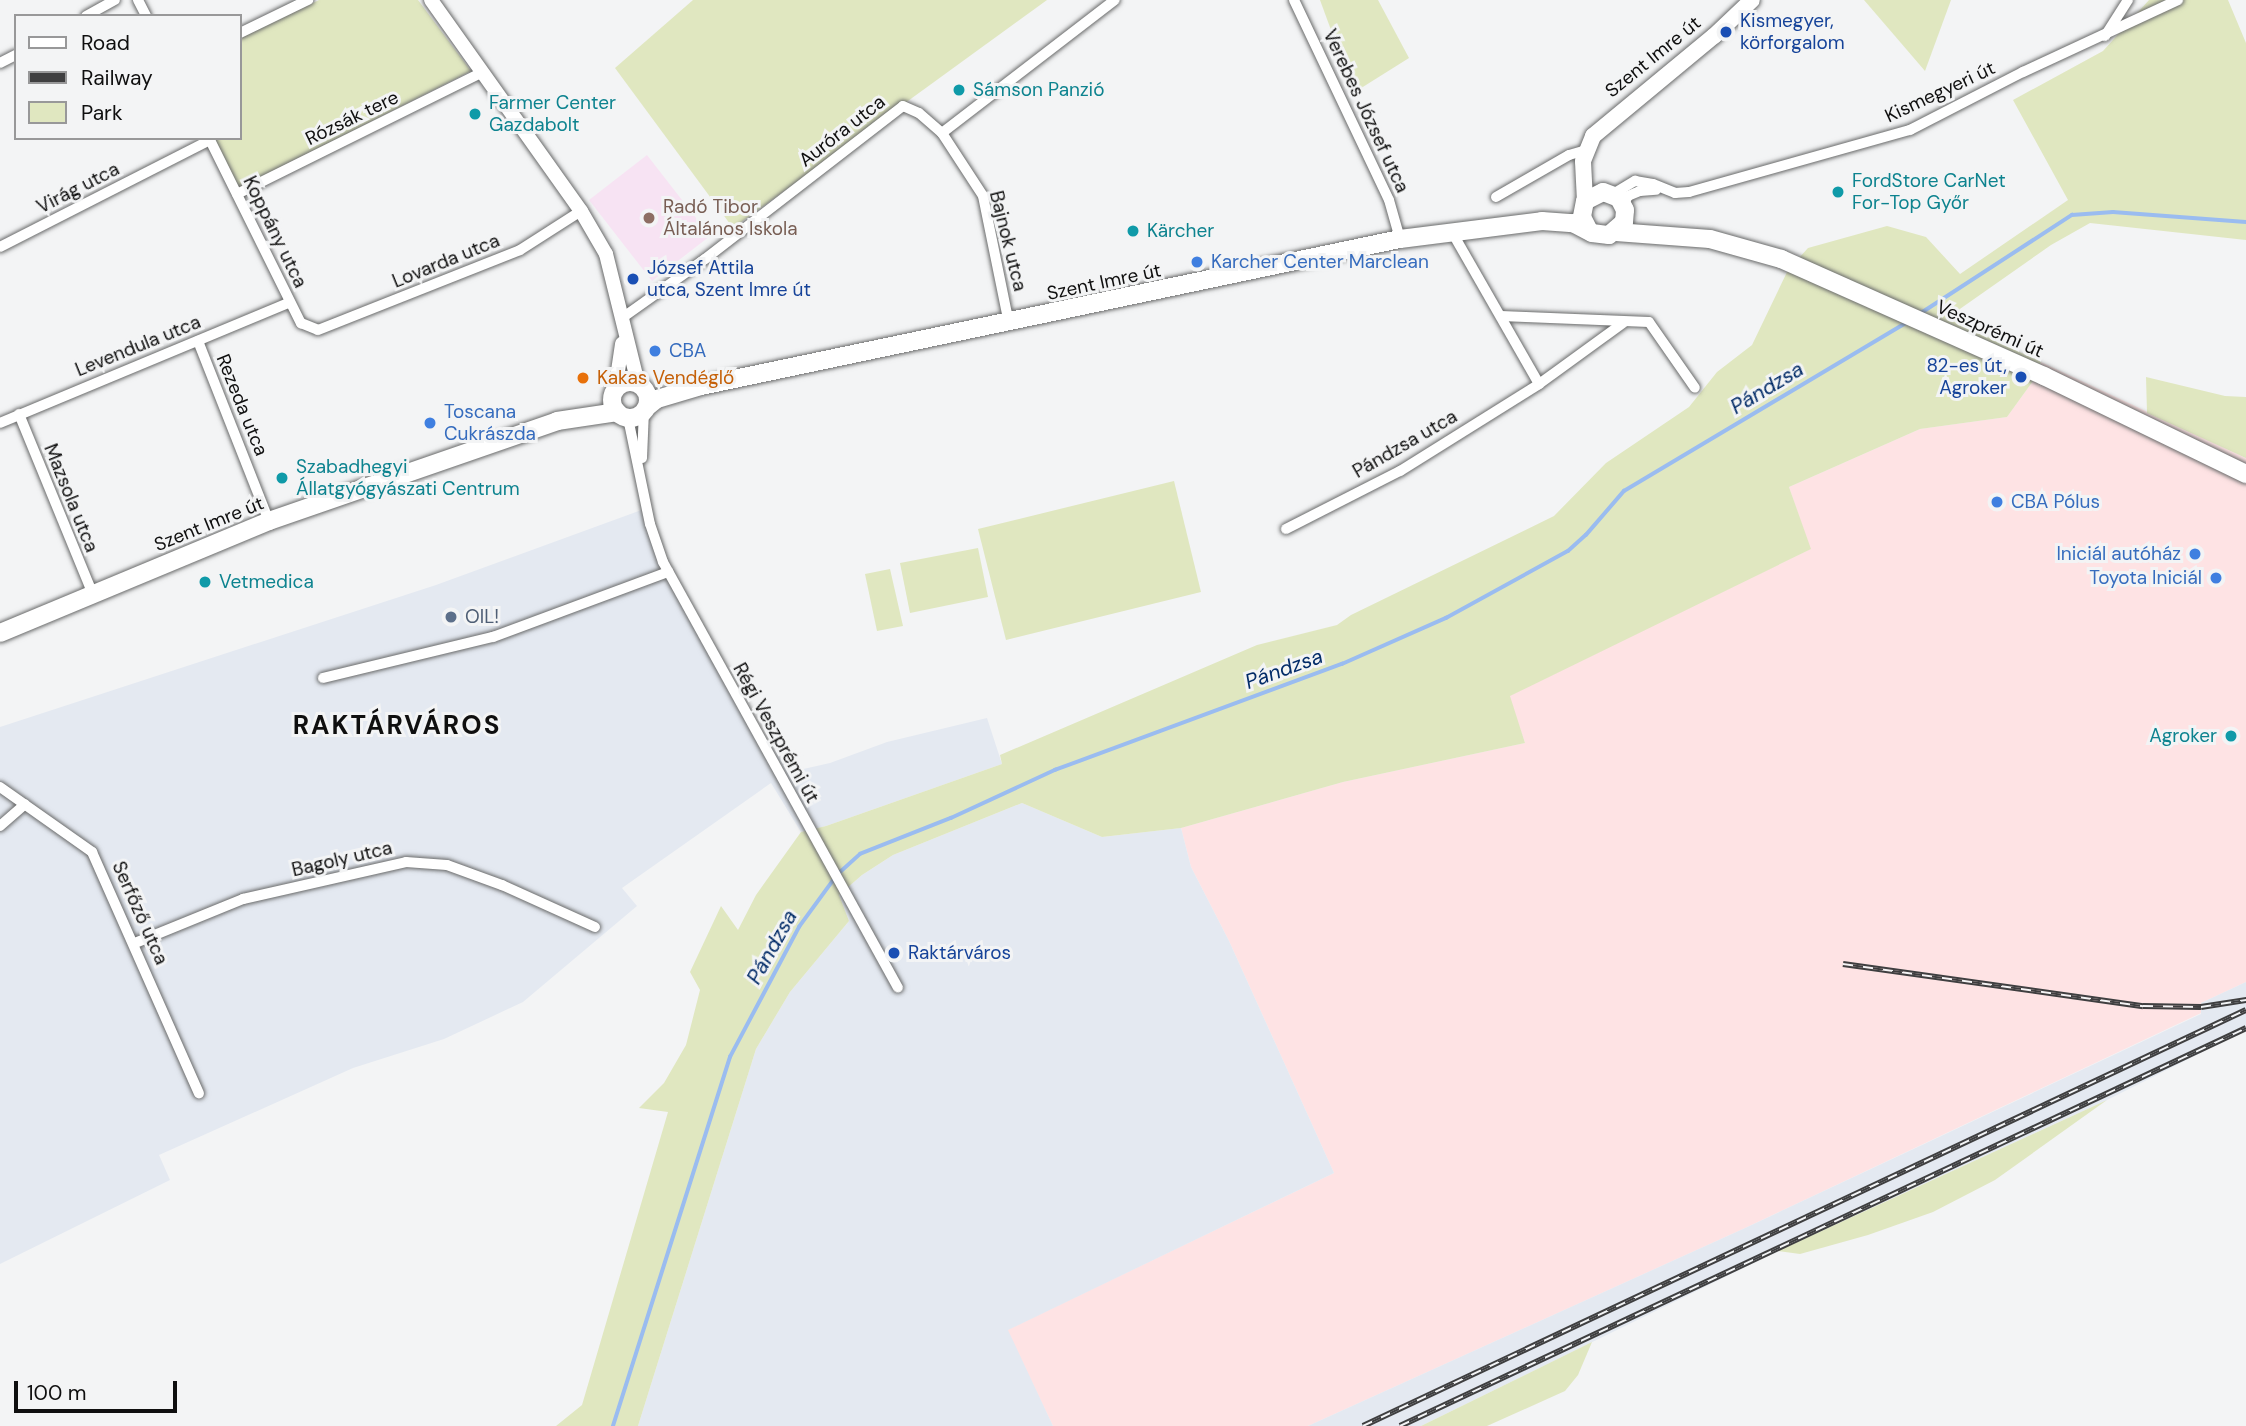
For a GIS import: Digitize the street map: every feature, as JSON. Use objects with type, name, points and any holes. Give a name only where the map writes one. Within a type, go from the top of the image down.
[{"type":"main road","name":"Szent Imre út","points":[[1586,150],[1600,128],[1714,36],[1752,0]]},
{"type":"main road","points":[[1586,150],[1593,179],[1616,200],[1624,222],[1616,232],[1601,236],[1588,229],[1582,217],[1586,150]]},
{"type":"main road","points":[[1584,204],[1616,200]]},
{"type":"main road","name":"Veszprémi út","points":[[1616,200],[1643,225],[1685,230],[1781,259],[1891,307],[2246,474]]},
{"type":"main road","name":"Szent Imre út","points":[[1517,223],[1584,204]]},
{"type":"main road","name":"Szent Imre út","points":[[0,633],[269,522],[557,421],[657,399],[701,386],[1009,324],[1400,239],[1517,223],[1563,221],[1588,229]]},
{"type":"main road","name":"Veszprémi út","points":[[1616,232],[1710,239]]},
{"type":"main road","name":"Szent Imre út","points":[[627,405],[622,383],[701,386]]},
{"type":"main road","points":[[627,405],[648,396],[640,385]]},
{"type":"street","points":[[90,14],[115,0]]},
{"type":"street","points":[[242,32],[308,0]]},
{"type":"street","points":[[430,0],[581,211],[606,254],[640,385]]},
{"type":"street","points":[[440,0],[449,25]]},
{"type":"street","points":[[942,133],[1115,0]]},
{"type":"street","name":"Verebes József utca","points":[[1294,0],[1389,200],[1400,239]]},
{"type":"street","points":[[2105,36],[2128,0]]},
{"type":"street","name":"Kismegyeri út","points":[[1616,200],[1640,191],[1689,192],[1910,130],[2023,72],[2178,0]]},
{"type":"street","name":"Rózsák tere","points":[[237,194],[483,72]]},
{"type":"street","name":"Auróra utca","points":[[622,318],[705,259],[903,106],[919,113],[942,133]]},
{"type":"street","name":"Bajnok utca","points":[[942,133],[983,196],[1009,324]]},
{"type":"street","name":"Virág utca","points":[[0,247],[207,140]]},
{"type":"street","name":"Koppány utca","points":[[210,140],[289,302],[301,323],[318,330]]},
{"type":"street","name":"Szent Imre út","points":[[1496,197],[1569,155],[1586,150]]},
{"type":"street","name":"Lovarda utca","points":[[318,330],[520,250],[581,211]]},
{"type":"street","points":[[1452,232],[1539,384]]},
{"type":"street","name":"Levendula utca","points":[[0,423],[289,302]]},
{"type":"street","points":[[1501,316],[1649,322],[1695,388]]},
{"type":"street","points":[[622,318],[621,364],[627,405]]},
{"type":"street","name":"Pándzsa utca","points":[[1286,528],[1400,471],[1539,384],[1623,323]]},
{"type":"street","name":"Rezeda utca","points":[[198,341],[269,522]]},
{"type":"street","name":"Régi Veszprémi út","points":[[627,405],[650,524],[668,572],[898,987]]},
{"type":"street","name":"Régi Veszprémi út","points":[[627,405],[643,489]]},
{"type":"street","name":"Mazsola utca","points":[[19,414],[93,594]]},
{"type":"street","points":[[323,678],[493,637],[668,572]]},
{"type":"street","name":"Serfőző utca","points":[[0,787],[92,852],[135,943],[199,1093]]},
{"type":"street","points":[[0,825],[25,804]]},
{"type":"street","name":"Bagoly utca","points":[[135,943],[243,899],[406,862],[458,869],[502,885],[595,928]]},
{"type":"shaded area","name":"Radó Tibor Általános Iskola","points":[[647,155],[710,236],[652,281],[589,200]]},
{"type":"shaded area","points":[[2041,362],[2246,458],[2246,982],[2201,1003],[2201,1013],[1743,1229],[1308,1426],[1053,1426],[1007,1330],[1334,1173],[1229,941],[1191,867],[1181,828],[1343,782],[1525,743],[1509,696],[1810,549],[1789,487],[1920,429],[2007,417],[2033,381]]},
{"type":"shaded area","points":[[647,508],[663,562],[738,701],[790,772],[830,763],[887,742],[987,718],[1002,764],[826,826],[801,832],[771,783],[622,888],[637,906],[523,1002],[444,1039],[353,1068],[159,1155],[170,1180],[0,1264],[0,727],[436,585]]},
{"type":"shaded area","points":[[1022,803],[1102,837],[1181,828],[1191,867],[1229,941],[1334,1173],[1008,1330],[1053,1426],[638,1426],[756,1049],[790,992],[849,921],[839,895],[862,875],[893,855]]},
{"type":"shaded area","points":[[2246,982],[2246,1030],[2107,1100],[1778,1251],[1421,1426],[1308,1426],[1743,1229],[2201,1014],[2201,1003]]},
{"type":"green space","points":[[319,0],[418,0],[471,71],[239,188],[215,140],[242,140],[242,37]]},
{"type":"green space","points":[[693,0],[1047,0],[733,228],[615,68]]},
{"type":"green space","points":[[1320,0],[1378,0],[1409,58],[1358,90],[1342,60]]},
{"type":"green space","points":[[1864,0],[1951,0],[1925,71]]},
{"type":"green space","points":[[2149,0],[2228,0],[2246,43],[2246,240],[2090,223],[2051,245],[1947,318],[2041,362],[2033,381],[2007,417],[1920,429],[1789,487],[1811,549],[1510,696],[1525,743],[1343,782],[1181,828],[1102,837],[1022,803],[893,855],[862,875],[839,895],[849,921],[790,992],[756,1049],[638,1426],[556,1426],[582,1405],[668,1112],[639,1108],[664,1083],[686,1045],[700,990],[690,972],[721,906],[738,930],[756,895],[801,832],[826,826],[1002,764],[1000,755],[1257,645],[1337,625],[1351,615],[1554,516],[1606,463],[1689,407],[1717,372],[1752,345],[1788,270],[1808,248],[1887,226],[1926,237],[1960,274],[2068,200],[2013,100],[2103,51]]},
{"type":"green space","points":[[2146,377],[2225,396],[2246,397],[2246,458],[2147,413]]},
{"type":"green space","points":[[1174,481],[1201,592],[1006,640],[978,529]]},
{"type":"green space","points":[[978,548],[988,597],[910,613],[900,563]]},
{"type":"green space","points":[[890,569],[903,626],[877,631],[865,574]]},
{"type":"green space","points":[[2107,1100],[1995,1180],[1933,1212],[1868,1235],[1800,1254],[1778,1251]]},
{"type":"green space","points":[[1592,1342],[1578,1375],[1565,1391],[1487,1426],[1421,1426]]},
{"type":"waterway","name":"Pándzsa","points":[[1921,313],[2072,215],[2113,212],[2246,222]]},
{"type":"waterway","name":"Pándzsa","points":[[839,873],[860,854],[951,818],[1055,770],[1342,664],[1446,618],[1568,551],[1586,535],[1624,491],[1909,321]]},
{"type":"waterway","name":"Pándzsa","points":[[613,1426],[730,1057],[799,927],[834,879]]},
{"type":"railway","points":[[1843,964],[2143,1006],[2201,1007],[2246,1000]]},
{"type":"railway","points":[[1363,1426],[2246,1010]]},
{"type":"railway","points":[[1400,1426],[2246,1028]]},
{"type":"place","name":"Kismegyer, körforgalom","points":[[1726,32]]},
{"type":"place","name":"Sámson Panzió","points":[[959,90]]},
{"type":"place","name":"Farmer Center Gazdabolt","points":[[475,114]]},
{"type":"place","name":"FordStore CarNet For-Top Győr","points":[[1838,192]]},
{"type":"place","name":"Radó Tibor Általános Iskola","points":[[649,218]]},
{"type":"place","name":"Kärcher","points":[[1133,231]]},
{"type":"place","name":"Karcher Center Marclean","points":[[1197,262]]},
{"type":"place","name":"József Attila utca, Szent Imre út","points":[[633,279]]},
{"type":"place","name":"CBA","points":[[655,351]]},
{"type":"place","name":"82-es út, Agroker","points":[[2021,377]]},
{"type":"place","name":"Kakas Vendéglő","points":[[583,378]]},
{"type":"place","name":"Toscana Cukrászda","points":[[430,423]]},
{"type":"place","name":"Szabadhegyi Állatgyógyászati Centrum","points":[[282,478]]},
{"type":"place","name":"CBA Pólus","points":[[1997,502]]},
{"type":"place","name":"Iniciál autóház","points":[[2195,554]]},
{"type":"place","name":"Toyota Iniciál","points":[[2216,578]]},
{"type":"place","name":"Vetmedica","points":[[205,582]]},
{"type":"place","name":"OIL!","points":[[451,617]]},
{"type":"place","name":"Agroker","points":[[2231,736]]},
{"type":"place","name":"Raktárváros","points":[[894,953]]},
{"type":"district","name":"RAKTÁRVÁROS","points":[[397,726]]}]
